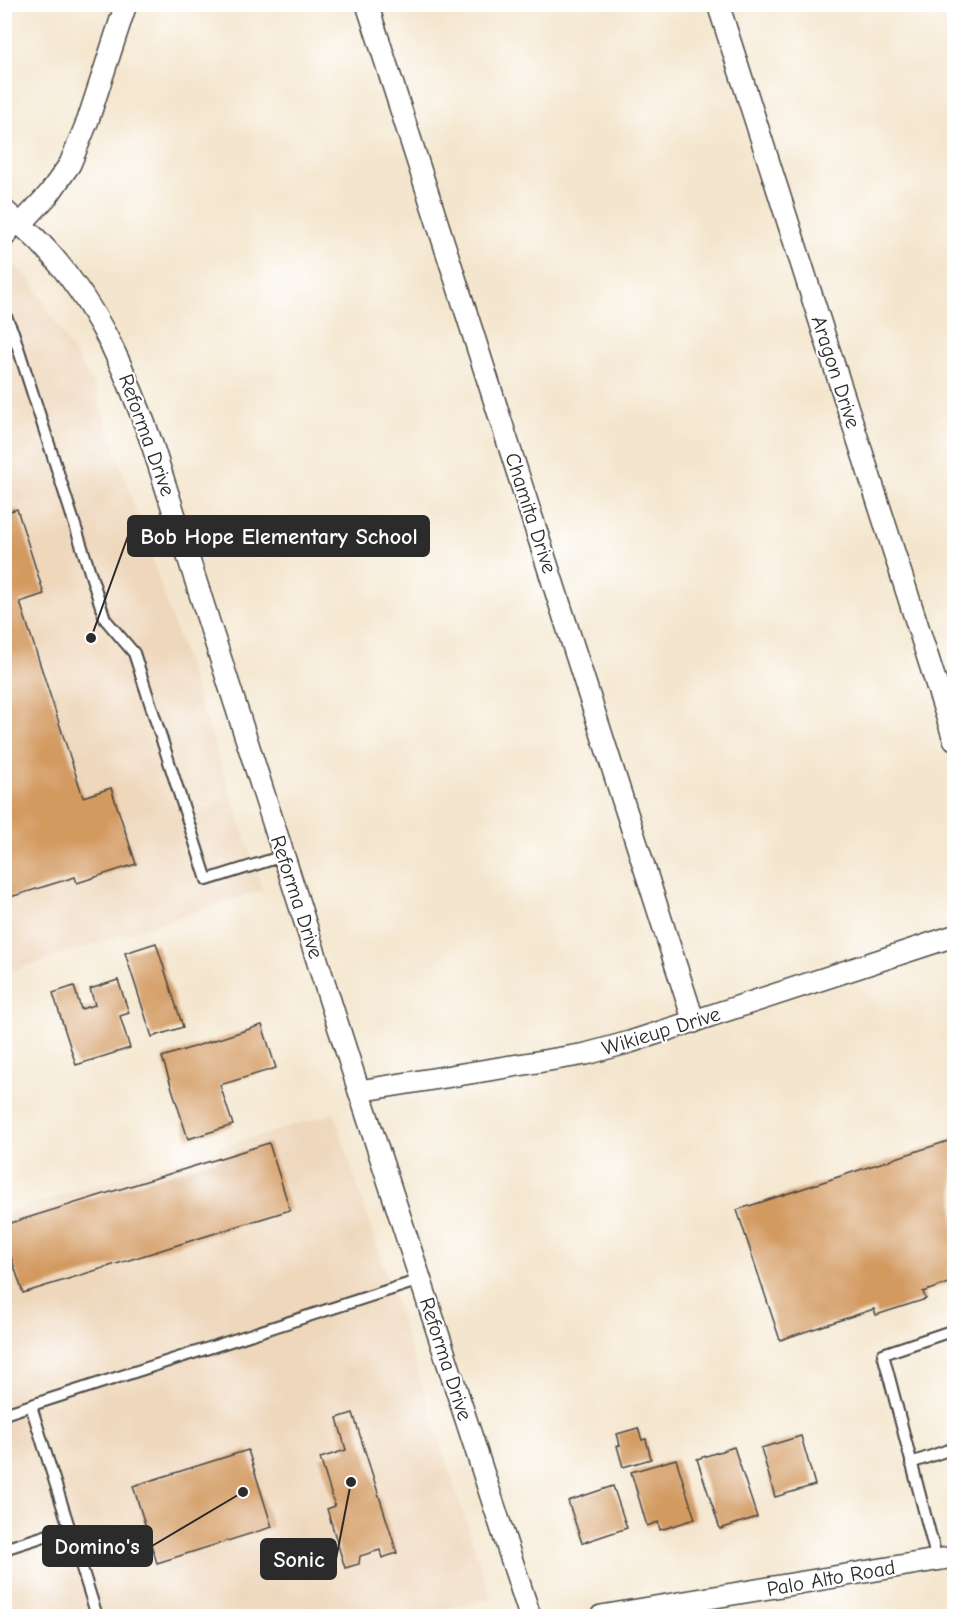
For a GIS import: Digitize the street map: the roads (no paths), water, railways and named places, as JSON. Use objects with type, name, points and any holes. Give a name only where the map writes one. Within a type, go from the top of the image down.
[{"type":"street","points":[[12,217],[49,194],[70,164],[88,120],[126,4]]},
{"type":"street","name":"Chamita Drive","points":[[367,4],[694,1022]]},
{"type":"street","name":"Aragon Drive","points":[[718,4],[954,739]]},
{"type":"street","name":"Reforma Drive","points":[[12,217],[45,247],[83,296],[106,331],[127,376],[152,441],[283,856],[530,1617]]},
{"type":"street","name":"Wikieup Drive","points":[[359,1091],[586,1054],[694,1022],[954,936]]},
{"type":"street","name":"Palo Alto Road","points":[[601,1617],[946,1559]]},
{"type":"lane","points":[[4,245],[12,217]]},
{"type":"lane","points":[[4,312],[13,332],[105,619],[134,653],[207,880],[283,856]]},
{"type":"lane","points":[[4,1414],[420,1280]]},
{"type":"lane","points":[[946,1559],[911,1463],[883,1354],[954,1330]]},
{"type":"lane","points":[[31,1406],[97,1617]]},
{"type":"lane","points":[[911,1463],[954,1448]]},
{"type":"lane","points":[[4,1549],[70,1528]]},
{"type":"place","name":"Bob Hope Elementary School","points":[[91,638]]},
{"type":"place","name":"Sonic","points":[[351,1482]]},
{"type":"place","name":"Domino's","points":[[243,1492]]}]
